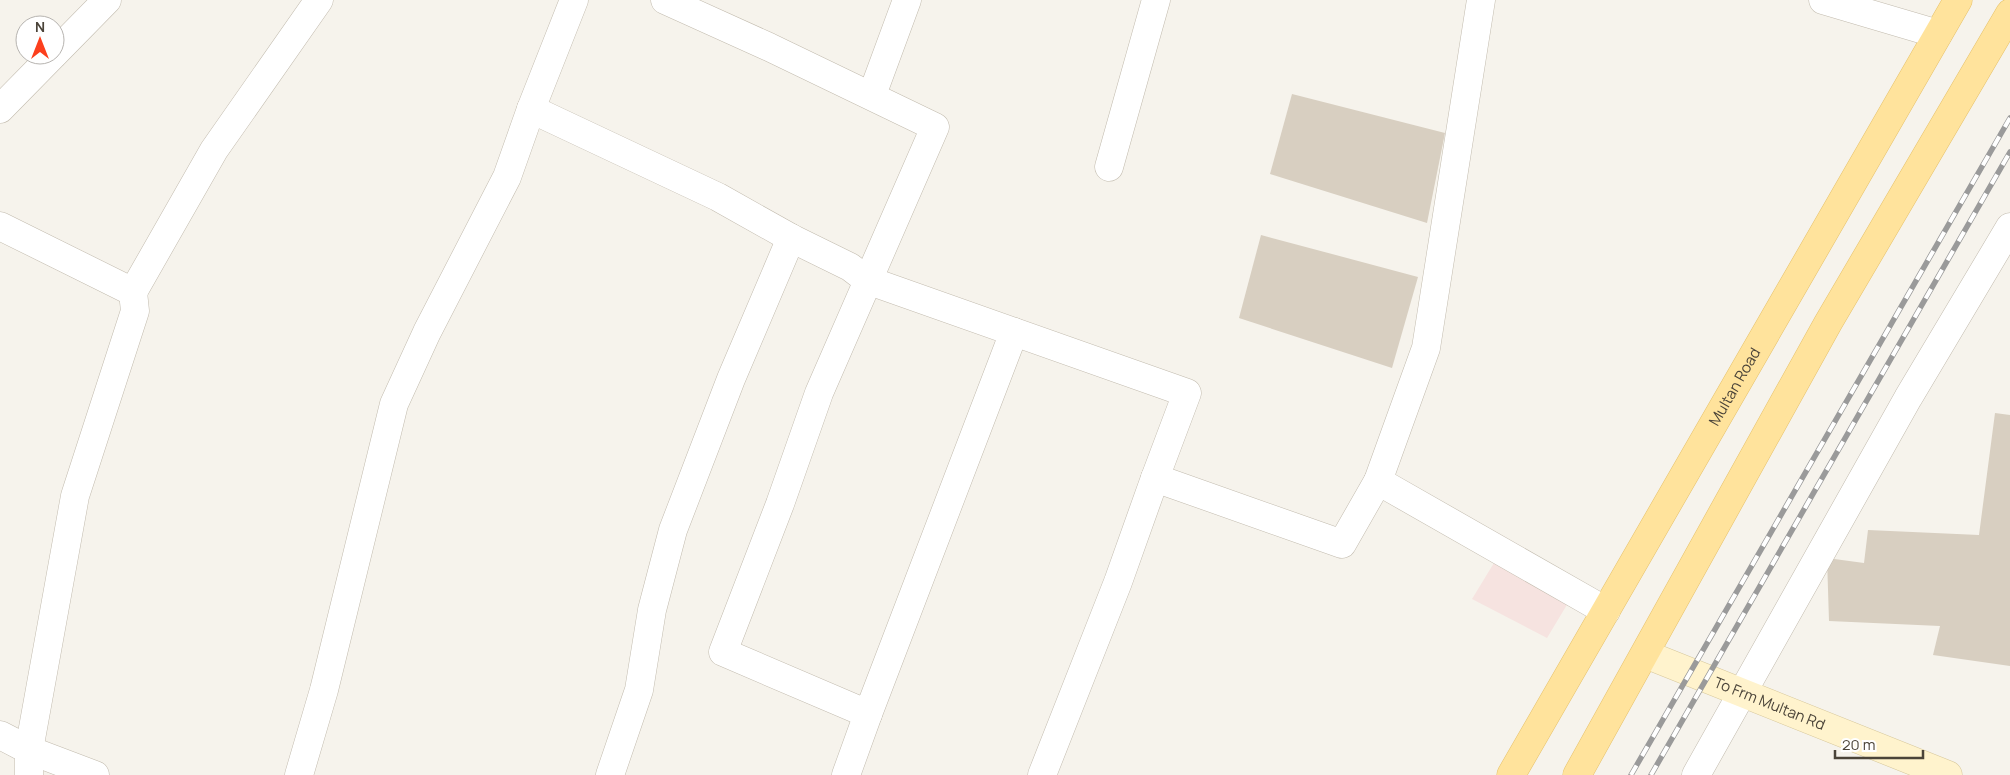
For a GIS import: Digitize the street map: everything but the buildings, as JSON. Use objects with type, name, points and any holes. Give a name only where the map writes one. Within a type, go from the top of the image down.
[{"type":"main road","name":"Multan Road","points":[[1511,775],[1958,0]]},
{"type":"main road","points":[[1577,775],[1828,324],[2010,13]]},
{"type":"street","points":[[65,43],[107,0]]},
{"type":"street","points":[[29,762],[75,496],[135,311],[133,292],[214,150],[319,0]]},
{"type":"street","points":[[299,775],[324,690],[394,404],[427,332],[507,177],[531,108],[574,0]]},
{"type":"street","points":[[665,0],[935,126],[819,393],[780,504],[723,652],[868,714]]},
{"type":"street","points":[[872,95],[907,0]]},
{"type":"street","points":[[1109,166],[1156,0]]},
{"type":"street","points":[[1155,478],[1342,544],[1378,481],[1426,348],[1481,0]]},
{"type":"street","points":[[1823,0],[1938,34]]},
{"type":"street","points":[[0,109],[43,65]]},
{"type":"street","points":[[531,108],[718,197],[791,238],[850,267],[867,280],[1187,393],[1118,582],[1042,775]]},
{"type":"street","points":[[0,226],[133,292]]},
{"type":"street","points":[[1696,775],[1908,398],[2010,228]]},
{"type":"street","points":[[610,775],[639,690],[652,610],[674,530],[731,379],[791,238]]},
{"type":"street","points":[[846,775],[1014,332]]},
{"type":"street","points":[[1378,481],[1606,611]]},
{"type":"street","name":"To Frm Multan Rd","points":[[1645,654],[1948,775]]},
{"type":"street","points":[[0,735],[29,762],[95,775]]},
{"type":"shaded area","points":[[1497,558],[1571,598],[1547,638],[1472,599]]},
{"type":"railway","points":[[1631,775],[2010,118]]},
{"type":"railway","points":[[1651,775],[2010,152]]}]
